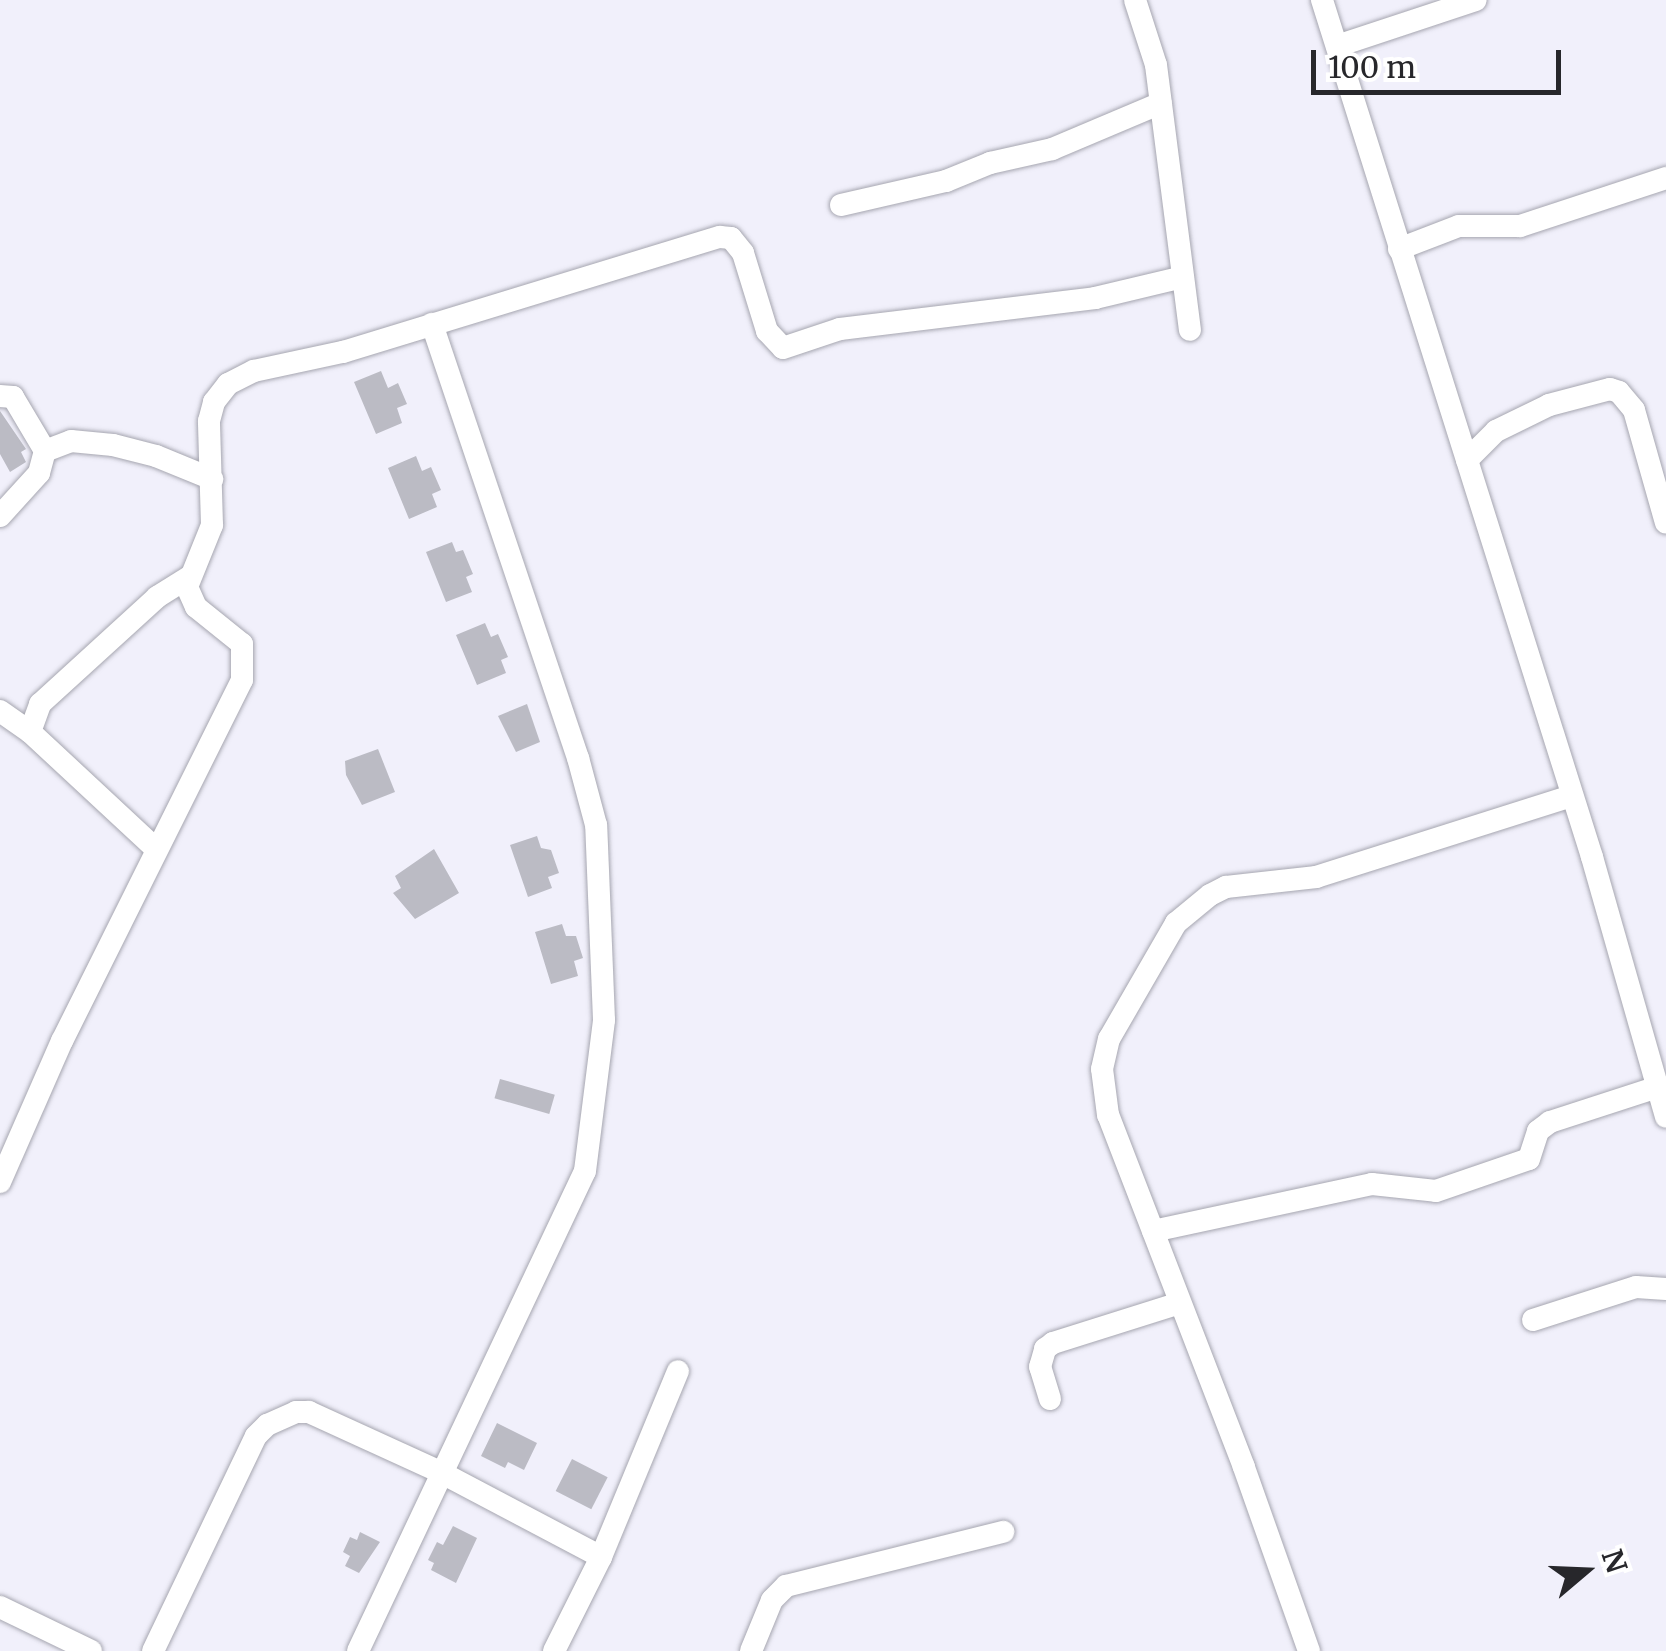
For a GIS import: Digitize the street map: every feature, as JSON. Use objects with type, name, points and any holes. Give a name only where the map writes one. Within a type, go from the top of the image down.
[{"type":"street","points":[[1135,0],[1149,32],[1161,103],[1190,330]]},
{"type":"street","points":[[1322,0],[1571,796],[1666,1117]]},
{"type":"street","points":[[1337,46],[1476,0]]},
{"type":"street","points":[[841,205],[958,178],[990,163],[1052,149],[1161,103]]},
{"type":"street","points":[[1400,249],[1458,226],[1520,226],[1666,178]]},
{"type":"street","points":[[0,1182],[156,849],[237,696],[244,668],[242,644],[192,602],[190,576],[212,525],[209,422],[214,402],[228,384],[254,371],[342,352],[720,237],[731,238],[743,253],[766,331],[782,348],[840,329],[1096,298],[1184,277]]},
{"type":"street","points":[[358,1651],[585,1170],[604,1020],[596,825],[578,758],[432,324]]},
{"type":"street","points":[[1467,460],[1496,431],[1548,405],[1610,389],[1620,392],[1634,410],[1666,523]]},
{"type":"street","points":[[0,396],[13,397],[45,450],[39,473],[0,516]]},
{"type":"street","points":[[45,450],[71,441],[113,446],[156,456],[212,479]]},
{"type":"street","points":[[30,732],[40,704],[157,597],[190,576]]},
{"type":"street","points":[[0,711],[30,732],[156,849]]},
{"type":"street","points":[[1309,1651],[1232,1433],[1108,1114],[1102,1068],[1109,1038],[1187,912],[1226,887],[1316,877],[1571,796]]},
{"type":"street","points":[[1154,1231],[1372,1184],[1436,1190],[1523,1163],[1534,1150],[1538,1131],[1550,1122],[1658,1087]]},
{"type":"street","points":[[1533,1320],[1636,1287],[1666,1289]]},
{"type":"street","points":[[1050,1399],[1040,1367],[1045,1349],[1053,1343],[1180,1304]]},
{"type":"street","points":[[554,1651],[601,1557],[678,1371]]},
{"type":"street","points":[[153,1651],[256,1436],[284,1415],[310,1412],[442,1473],[601,1557]]},
{"type":"street","points":[[751,1651],[772,1600],[786,1586],[1003,1532]]},
{"type":"street","points":[[0,1608],[91,1651]]},
{"type":"building","points":[[381,371],[388,388],[398,383],[407,404],[397,408],[402,423],[376,434],[354,382]]},
{"type":"building","points":[[0,411],[26,449],[21,452],[26,462],[10,472],[0,454]]},
{"type":"building","points":[[416,456],[422,471],[431,467],[441,490],[432,494],[437,507],[409,519],[388,468]]},
{"type":"building","points":[[452,542],[456,552],[463,550],[473,574],[466,577],[472,592],[446,602],[426,552]]},
{"type":"building","points":[[485,623],[491,637],[498,634],[508,657],[501,660],[506,673],[477,685],[456,635]]},
{"type":"building","points":[[527,704],[540,742],[516,752],[498,716]]},
{"type":"building","points":[[378,749],[395,792],[362,805],[346,775],[345,761]]},
{"type":"building","points":[[537,836],[541,848],[551,850],[559,873],[548,877],[552,888],[528,897],[510,845]]},
{"type":"building","points":[[434,849],[459,893],[415,919],[393,893],[401,888],[395,876]]},
{"type":"building","points":[[562,924],[566,936],[576,936],[583,958],[574,961],[578,976],[551,984],[535,932]]},
{"type":"building","points":[[500,1079],[555,1095],[549,1114],[494,1098]]},
{"type":"building","points":[[497,1423],[537,1443],[524,1470],[508,1462],[505,1468],[481,1456]]},
{"type":"building","points":[[572,1459],[608,1477],[591,1509],[556,1491]]},
{"type":"building","points":[[453,1526],[477,1538],[456,1583],[431,1570],[434,1563],[428,1560],[437,1542],[443,1545]]},
{"type":"building","points":[[360,1532],[380,1542],[359,1573],[345,1566],[350,1556],[343,1552],[350,1537],[357,1540]]}]
